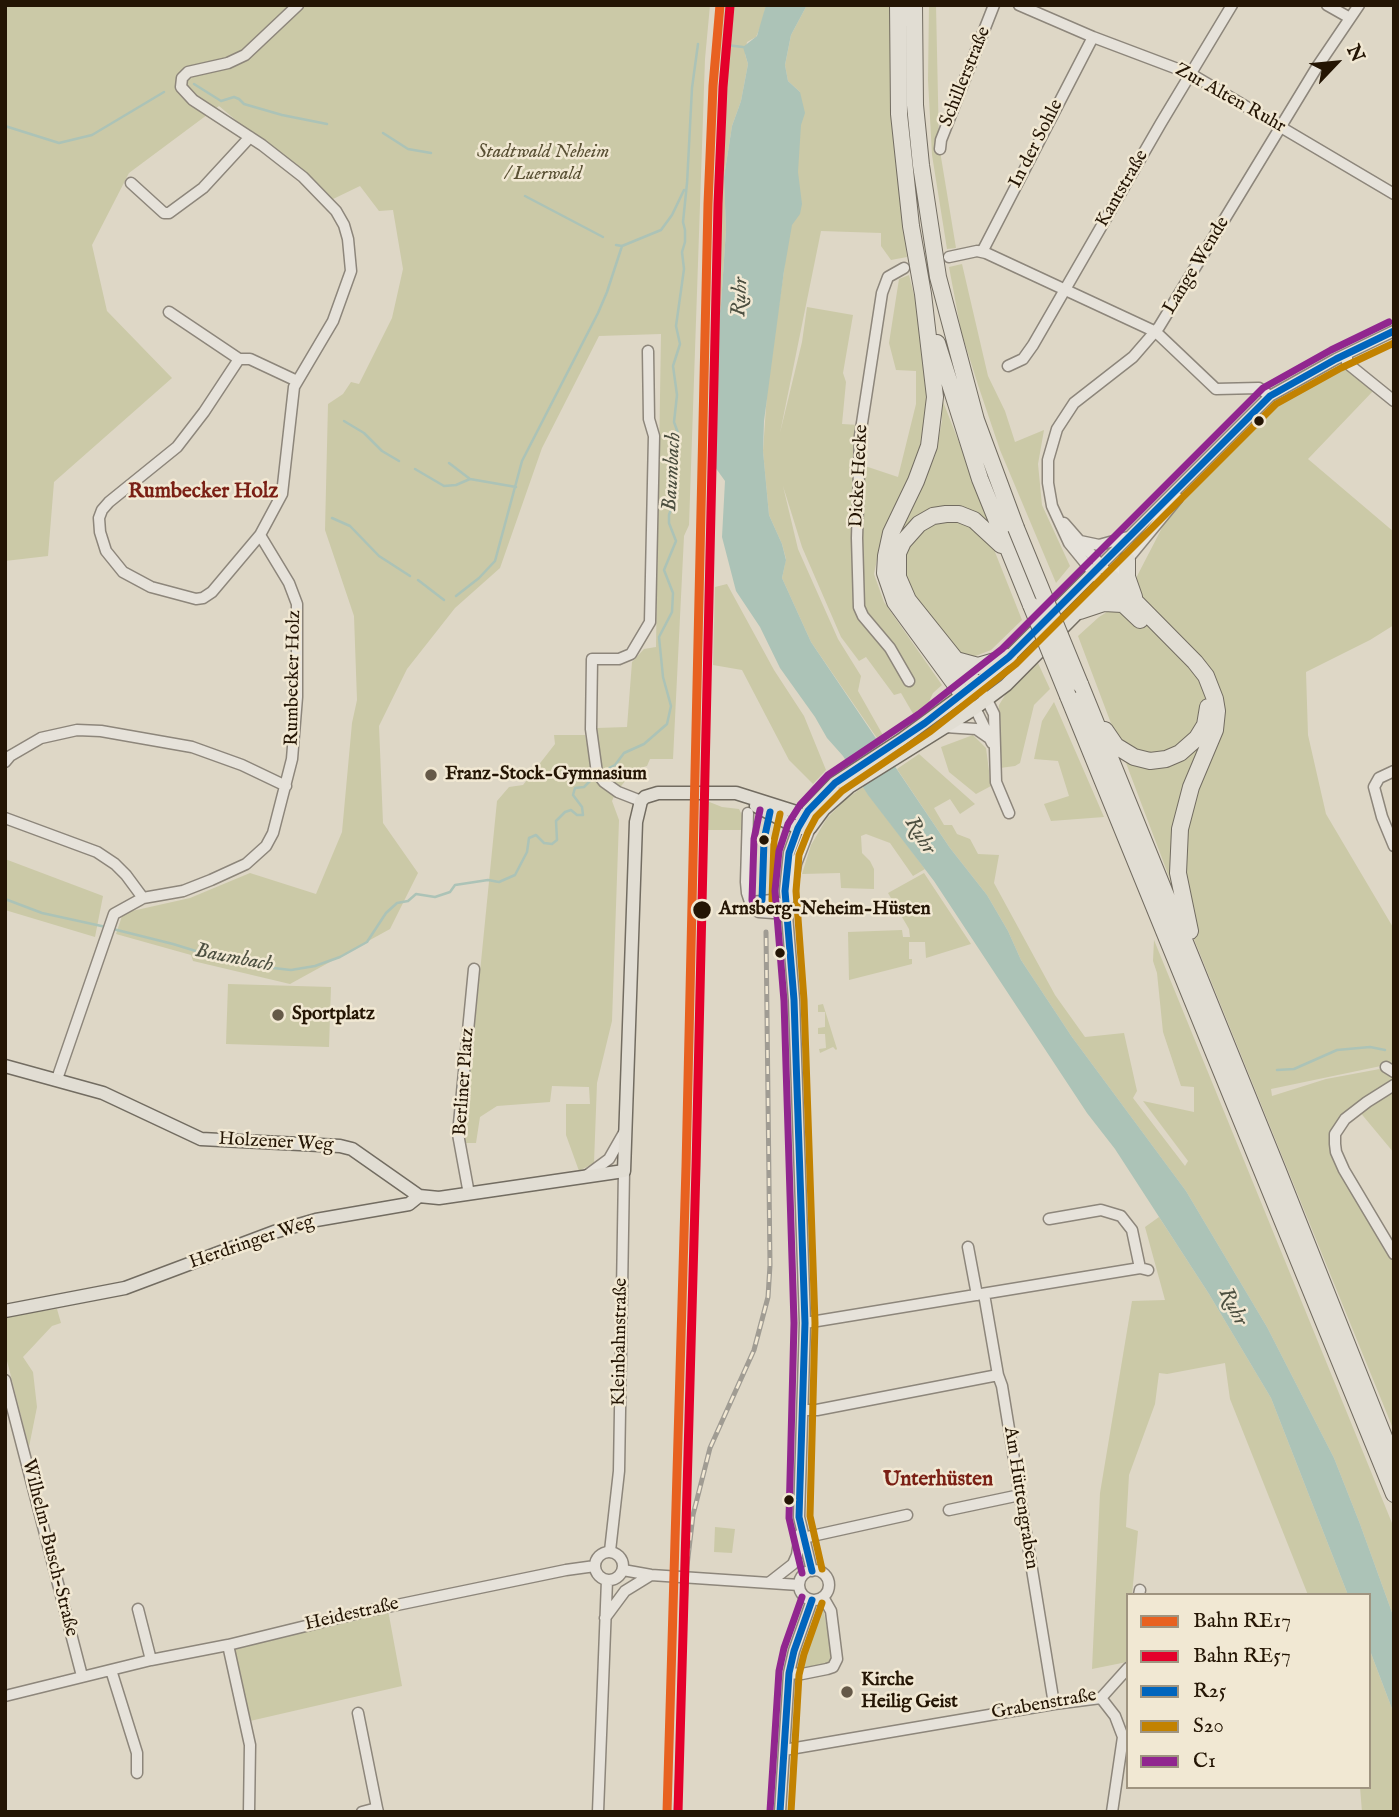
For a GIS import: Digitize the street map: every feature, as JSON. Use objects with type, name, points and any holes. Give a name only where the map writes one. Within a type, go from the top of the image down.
[{"type":"highway","points":[[898,5],[900,114],[911,226],[933,370],[933,421],[923,465],[891,533],[885,573],[895,602],[969,690]]},
{"type":"highway","points":[[914,5],[915,104],[920,165],[938,277],[976,420],[1077,689],[1394,1494]]},
{"type":"highway","points":[[923,293],[961,422],[993,515],[1077,689],[1212,1007],[1394,1462]]},
{"type":"highway","points":[[969,690],[956,660],[914,609],[901,586],[897,561],[903,542],[913,529],[926,519],[940,514],[959,514],[982,526],[1010,554]]},
{"type":"highway","points":[[1127,560],[1129,604]]},
{"type":"highway","points":[[1077,689],[1116,746],[1134,757],[1150,761],[1175,755],[1192,744],[1205,725],[1208,704],[1206,690],[1199,676],[1102,576]]},
{"type":"highway","points":[[1080,611],[1104,603],[1129,604],[1195,662],[1210,683],[1217,719],[1212,740],[1191,787],[1183,813],[1177,859],[1185,914],[1212,1007]]},
{"type":"highway","points":[[956,660],[978,666],[1009,657]]},
{"type":"main road","points":[[898,749],[945,727],[987,700],[1029,663],[1080,611],[1102,576]]},
{"type":"main road","points":[[641,801],[658,793],[729,793],[749,796],[796,812],[807,821],[1009,657],[1102,576]]},
{"type":"main road","name":"Kleinbahnstraße","points":[[624,1171],[636,822],[641,801]]},
{"type":"main road","name":"Holzener Weg","points":[[5,1066],[103,1093],[201,1139],[340,1146],[352,1149],[419,1196]]},
{"type":"main road","name":"Herdringer Weg","points":[[5,1311],[125,1288],[274,1232],[316,1220],[409,1204],[419,1196],[439,1198],[624,1171]]},
{"type":"street","points":[[240,359],[186,437],[170,454],[109,502],[100,514],[99,523],[106,551],[123,572],[151,587],[195,599],[204,598],[260,535],[282,494],[290,405],[296,381],[326,335],[351,271],[348,239],[336,211],[321,193],[250,137],[187,95],[181,87],[182,78],[192,70],[228,63],[245,55],[298,5]]},
{"type":"street","name":"Schillerstraße","points":[[940,149],[946,127],[994,5]]},
{"type":"street","name":"Zur Alten Ruhr","points":[[1019,5],[1093,37],[1191,74],[1394,194]]},
{"type":"street","name":"Kantstraße","points":[[1008,366],[1026,356],[1233,5]]},
{"type":"street","points":[[1327,5],[1350,18]]},
{"type":"street","name":"Lange Wende","points":[[1102,576],[1069,543],[1056,514],[1048,483],[1048,460],[1062,419],[1082,395],[1133,357],[1156,332],[1359,5]]},
{"type":"street","name":"In der Sohle","points":[[982,252],[1093,37]]},
{"type":"street","points":[[131,183],[164,213],[169,213],[203,188],[250,137]]},
{"type":"street","points":[[949,257],[982,252],[1156,332],[1213,387],[1226,391],[1259,388],[1270,396]]},
{"type":"street","name":"Dicke Hecke","points":[[904,268],[888,277],[881,293],[860,436],[857,538],[859,607],[890,648],[909,681]]},
{"type":"street","points":[[169,312],[240,359],[250,359],[296,381]]},
{"type":"street","points":[[1102,576],[1131,536],[1270,396],[1394,331]]},
{"type":"street","points":[[641,801],[618,792],[597,773],[591,729],[592,659],[619,659],[631,654],[650,622],[654,436],[649,419],[648,351]]},
{"type":"street","points":[[1347,354],[1347,363],[1394,401]]},
{"type":"street","points":[[1102,576],[1127,560],[1206,463]]},
{"type":"street","name":"Lange Wende","points":[[1056,514],[1080,541],[1102,576]]},
{"type":"street","name":"Rumbecker Holz","points":[[57,1079],[114,914],[144,898],[183,891],[246,864],[266,845],[273,833],[286,786],[295,735],[298,612],[292,590],[260,535]]},
{"type":"street","points":[[1080,541],[1099,545],[1131,536]]},
{"type":"street","points":[[969,690],[987,700],[994,714],[992,744],[997,787],[1009,813]]},
{"type":"street","points":[[969,690],[974,709],[992,744]]},
{"type":"street","points":[[945,727],[976,729],[992,744]]},
{"type":"street","points":[[5,762],[9,756],[41,738],[77,730],[101,731],[192,747],[242,765],[286,786]]},
{"type":"street","points":[[1394,771],[1379,778],[1374,787],[1394,846]]},
{"type":"street","points":[[748,813],[747,893],[755,903],[772,900],[788,908]]},
{"type":"street","points":[[5,818],[97,852],[115,864],[144,898]]},
{"type":"street","points":[[807,821],[788,908],[794,1000],[805,1323],[799,1504],[802,1533],[812,1571]]},
{"type":"street","name":"Berliner Platz","points":[[469,1194],[458,1134],[474,969]]},
{"type":"street","points":[[1394,1085],[1345,1119],[1335,1134],[1335,1144],[1344,1170],[1394,1254]]},
{"type":"street","name":"Kleinbahnstraße","points":[[585,1177],[609,1159],[625,1131]]},
{"type":"street","name":"Kleinbahnstraße","points":[[610,1551],[619,1471],[624,1171]]},
{"type":"street","points":[[805,1323],[1144,1269],[1132,1230],[1121,1216],[1101,1210],[1049,1219]]},
{"type":"street","name":"Am Hüttengraben","points":[[968,1247],[1002,1386],[1054,1704]]},
{"type":"street","points":[[803,1410],[817,1410],[998,1376]]},
{"type":"street","name":"Wilhelm-Busch-Straße","points":[[5,1380],[82,1676]]},
{"type":"street","points":[[949,1510],[1020,1495]]},
{"type":"street","points":[[802,1533],[907,1515]]},
{"type":"street","points":[[770,1581],[787,1571],[795,1560],[802,1533]]},
{"type":"street","points":[[610,1551],[617,1553],[622,1559],[623,1570],[615,1579],[607,1580],[600,1577],[595,1566],[598,1556],[610,1551]]},
{"type":"street","name":"Heidestraße","points":[[5,1696],[152,1660],[228,1646],[363,1612],[595,1566]]},
{"type":"street","points":[[623,1570],[651,1575],[799,1585]]},
{"type":"street","points":[[812,1571],[822,1573],[828,1581],[828,1591],[823,1597],[811,1600],[801,1593],[799,1585],[802,1578],[812,1571]]},
{"type":"street","points":[[604,1621],[625,1591],[651,1575]]},
{"type":"street","points":[[598,1812],[607,1580]]},
{"type":"street","points":[[789,1673],[802,1674],[827,1669],[833,1667],[837,1659],[831,1611],[823,1597]]},
{"type":"street","points":[[780,1812],[789,1673],[811,1600]]},
{"type":"street","points":[[138,1609],[152,1660]]},
{"type":"street","points":[[228,1646],[250,1745],[249,1812]]},
{"type":"street","points":[[111,1670],[137,1753],[137,1773]]},
{"type":"street","name":"Grabenstraße","points":[[783,1750],[1101,1698],[1126,1670]]},
{"type":"street","points":[[1101,1698],[1115,1716],[1123,1737],[1112,1812]]},
{"type":"street","points":[[358,1713],[377,1810],[362,1812]]},
{"type":"green space","name":"Stadtwald Neheim / Luerwald","points":[[5,5],[710,5],[705,59],[689,525],[684,536],[673,759],[650,759],[647,766],[634,770],[618,790],[599,768],[592,720],[597,720],[597,728],[627,727],[632,662],[644,649],[656,647],[661,334],[599,336],[542,448],[500,568],[455,608],[407,669],[379,726],[383,823],[418,873],[390,929],[290,984],[193,961],[191,955],[116,934],[123,913],[190,898],[250,873],[316,894],[342,832],[352,723],[357,700],[354,616],[325,530],[328,404],[343,394],[351,382],[359,384],[392,318],[403,269],[393,210],[379,211],[360,186],[331,200],[219,106],[129,173],[92,245],[107,311],[172,378],[54,482],[48,556],[5,561]]},
{"type":"green space","points":[[725,5],[766,5],[756,37],[747,42],[745,54],[748,64],[741,101],[732,126],[724,177],[726,230],[721,305],[715,340],[712,319],[716,161]]},
{"type":"green space","points":[[807,5],[894,5],[892,98],[907,257],[891,260],[881,246],[881,233],[821,231],[780,433],[802,342],[807,307],[853,315],[843,373],[846,382],[842,424],[859,425],[862,465],[898,477],[916,404],[916,371],[896,370],[889,343],[899,279],[909,275],[920,319],[928,401],[923,448],[910,481],[882,535],[874,574],[884,602],[942,685],[915,717],[901,693],[894,695],[866,657],[859,661],[841,637],[802,547],[783,486],[798,549],[838,639],[861,676],[858,691],[884,737],[879,741],[811,642],[782,578],[786,559],[769,515],[763,451],[768,378],[784,271],[800,92],[788,81],[785,65],[791,35]]},
{"type":"green space","points":[[929,5],[936,5],[939,145],[956,248],[947,249],[932,155],[928,80]]},
{"type":"green space","points":[[962,264],[988,376],[1005,411],[1015,442],[1044,430],[1038,464],[1042,505],[1070,566],[1056,583],[1000,450],[961,331],[949,267]]},
{"type":"green space","points":[[1347,365],[1374,390],[1308,459],[1394,532],[1394,625],[1306,672],[1308,735],[1326,814],[1394,929],[1394,1070],[1381,1066],[1271,1089],[1272,1096],[1326,1079],[1385,1068],[1394,1076],[1394,1082],[1354,1110],[1333,1144],[1394,1257],[1394,1431],[1174,890],[1078,636],[1113,608],[1134,582],[1165,522],[1272,406]]},
{"type":"green space","points":[[940,394],[990,521],[958,508],[898,540],[935,456],[942,421]]},
{"type":"green space","points":[[952,519],[973,526],[986,539],[995,552],[1022,620],[991,650],[973,657],[961,657],[906,588],[903,553],[923,526]]},
{"type":"green space","points":[[727,584],[774,670],[804,716],[826,770],[813,784],[789,760],[742,670],[713,665],[715,587]]},
{"type":"green space","points":[[1038,663],[1050,689],[1034,705],[1020,763],[1000,768],[997,720],[999,705],[1007,692]]},
{"type":"green space","points":[[1054,702],[1104,817],[1051,821],[1044,804],[1069,796],[1058,761],[1034,759],[1042,721]]},
{"type":"green space","points":[[554,735],[585,735],[593,774],[616,792],[612,801],[619,820],[612,1021],[597,1083],[594,1163],[579,1171],[566,1135],[566,1104],[590,1104],[589,1087],[552,1086],[550,1102],[497,1106],[480,1117],[476,1143],[463,1143],[497,801],[509,787],[523,785],[555,744]]},
{"type":"green space","points":[[973,735],[986,748],[991,786],[976,794],[949,772],[941,747]]},
{"type":"green space","points":[[919,754],[975,804],[960,814],[950,799],[934,808],[944,825],[952,825],[957,834],[970,839],[978,854],[999,855],[994,883],[1055,995],[1085,1037],[1124,1033],[1137,1091],[1133,1098],[1185,1166],[1188,1161],[1143,1101],[1194,1112],[1194,1087],[1181,1086],[1163,1032],[1157,973],[1153,961],[1154,940],[1394,1528],[1394,1618],[1334,1458],[1267,1327],[1186,1191],[1072,1037],[1021,960],[987,895],[950,848],[897,769]]},
{"type":"green space","points":[[863,787],[925,869],[913,876],[890,843],[866,834],[861,836],[862,853],[874,869],[874,889],[841,888],[840,873],[802,874],[811,845],[827,818]]},
{"type":"green space","points":[[707,801],[722,807],[739,809],[743,817],[743,830],[701,830],[701,824],[708,814]]},
{"type":"green space","points":[[5,859],[103,896],[95,937],[5,910]]},
{"type":"green space","points":[[924,873],[971,944],[926,958],[925,942],[909,942],[909,959],[912,959],[912,964],[849,980],[848,932],[902,930],[903,937],[910,937],[909,929],[888,893]]},
{"type":"green space","name":"Sportplatz","points":[[228,984],[331,987],[329,1047],[226,1044]]},
{"type":"green space","points":[[823,1004],[837,1049],[833,1047],[820,1053],[819,1049],[826,1048],[825,1034],[818,1034],[818,1028],[825,1027],[825,1012],[818,1012],[818,1005]]},
{"type":"green space","points":[[1394,1086],[1394,1153],[1359,1111]]},
{"type":"green space","points":[[1159,1217],[1271,1398],[1347,1593],[1307,1593],[1230,1399],[1225,1363],[1167,1374],[1159,1373],[1155,1404],[1129,1475],[1126,1527],[1138,1531],[1132,1593],[1126,1593],[1126,1662],[1092,1669],[1100,1493],[1132,1301],[1165,1300],[1145,1227]]},
{"type":"green space","points":[[57,1309],[61,1323],[52,1326],[23,1357],[33,1372],[37,1407],[29,1447],[5,1353],[5,1315]]},
{"type":"green space","points":[[715,1527],[735,1529],[732,1553],[714,1552]]},
{"type":"green space","points":[[823,1608],[833,1658],[828,1667],[802,1672],[797,1663],[817,1609]]},
{"type":"green space","points":[[388,1610],[402,1686],[250,1721],[233,1648]]},
{"type":"green space","points":[[1371,1653],[1394,1714],[1394,1812],[1362,1812],[1360,1789],[1371,1789]]},
{"type":"water","name":"Ruhr","points":[[766,5],[807,5],[791,35],[785,65],[788,81],[800,92],[805,113],[801,125],[798,172],[802,204],[800,214],[792,225],[764,421],[763,451],[769,515],[786,560],[782,578],[811,642],[950,848],[987,895],[1021,960],[1072,1037],[1186,1191],[1267,1327],[1334,1458],[1394,1618],[1394,1714],[1371,1653],[1371,1593],[1347,1593],[1271,1398],[1209,1294],[1115,1149],[1087,1113],[934,881],[827,738],[780,668],[760,627],[736,591],[722,537],[725,481],[715,467],[715,340],[721,305],[726,230],[724,177],[732,126],[741,101],[748,64],[743,47],[757,36]]},
{"type":"waterway","name":"Baumbach","points":[[687,184],[692,88],[698,44]]},
{"type":"waterway","name":"Baumbach","points":[[726,45],[743,47]]},
{"type":"waterway","points":[[194,84],[221,101],[234,97],[244,104],[327,124]]},
{"type":"waterway","points":[[5,126],[59,143],[92,135],[164,92]]},
{"type":"waterway","points":[[383,133],[408,149],[431,153]]},
{"type":"waterway","name":"Baumbach","points":[[609,768],[615,765],[624,753],[644,744],[667,724],[671,706],[663,677],[659,637],[672,612],[673,593],[664,570],[676,541],[669,523],[674,500],[672,472],[676,468],[677,459],[673,448],[678,433],[674,422],[677,395],[673,366],[680,344],[676,326],[684,269],[683,222],[687,183]]},
{"type":"waterway","name":"Baumbach","points":[[616,245],[622,246],[661,230],[684,190]]},
{"type":"waterway","points":[[525,196],[603,237]]},
{"type":"waterway","points":[[456,596],[495,561],[522,461],[598,313],[622,246]]},
{"type":"waterway","points":[[344,421],[399,461]]},
{"type":"waterway","points":[[449,463],[470,479]]},
{"type":"waterway","points":[[415,469],[444,486],[456,485],[470,479],[516,487]]},
{"type":"waterway","points":[[332,518],[350,526],[379,556],[410,576]]},
{"type":"waterway","points":[[418,580],[444,600]]},
{"type":"waterway","name":"Baumbach","points":[[113,929],[238,964],[291,970],[315,966],[340,957],[367,942],[386,913],[397,903],[408,901],[416,894],[435,897],[450,892],[455,885],[488,880],[499,882],[515,875],[527,852],[529,838],[536,835],[544,843],[552,844],[557,840],[556,821],[565,812],[571,810],[577,815],[583,815],[582,807],[573,795],[575,788],[584,787],[592,779]]},
{"type":"waterway","name":"Baumbach","points":[[5,899],[42,913],[106,927]]},
{"type":"waterway","points":[[1277,1070],[1294,1069],[1337,1050],[1370,1047],[1385,1050]]},
{"type":"railway","points":[[676,1812],[687,1566],[693,1515],[710,1448],[754,1350],[768,1297],[770,1265],[766,932]]},
{"type":"rail line","name":"RE17","points":[[667,1812],[686,1167],[708,204],[713,86],[720,5]]},
{"type":"rail line","name":"RE57","points":[[678,1812],[718,204],[730,6]]},
{"type":"transit line","name":"C1","points":[[802,1573],[789,1518],[794,1323],[784,1001],[775,891],[779,851],[788,824],[800,805],[828,775],[919,714],[1002,649],[1263,388],[1331,350],[1389,322]]},
{"type":"transit line","name":"R25","points":[[812,1571],[799,1517],[805,1323],[794,1000],[785,891],[789,853],[798,828],[808,811],[835,783],[925,723],[1009,657],[1270,396],[1336,359],[1394,331]]},
{"type":"transit line","name":"S20","points":[[822,1569],[810,1516],[815,1323],[804,1000],[796,891],[799,855],[808,832],[816,817],[842,791],[931,731],[1016,664],[1276,404],[1341,368],[1394,343]]},
{"type":"transit line","name":"C1","points":[[752,900],[754,839],[760,810]]},
{"type":"transit line","name":"R25","points":[[762,900],[764,840],[770,812]]},
{"type":"transit line","name":"S20","points":[[772,900],[774,841],[780,814]]},
{"type":"transit line","name":"C1","points":[[770,1811],[779,1671],[802,1597]]},
{"type":"transit line","name":"R25","points":[[780,1812],[789,1673],[812,1600]]},
{"type":"transit line","name":"S20","points":[[791,1812],[799,1675],[822,1603]]},
{"type":"place","name":"Franz-Stock-Gymnasium","points":[[431,775]]},
{"type":"place","name":"Arnsberg-Neheim-Hüsten","points":[[702,910]]},
{"type":"place","name":"Sportplatz","points":[[278,1015]]},
{"type":"place","name":"Kirche Heilig Geist","points":[[847,1692]]},
{"type":"district","name":"Rumbecker Holz","points":[[203,493]]},
{"type":"district","name":"Unterhüsten","points":[[938,1481]]}]
